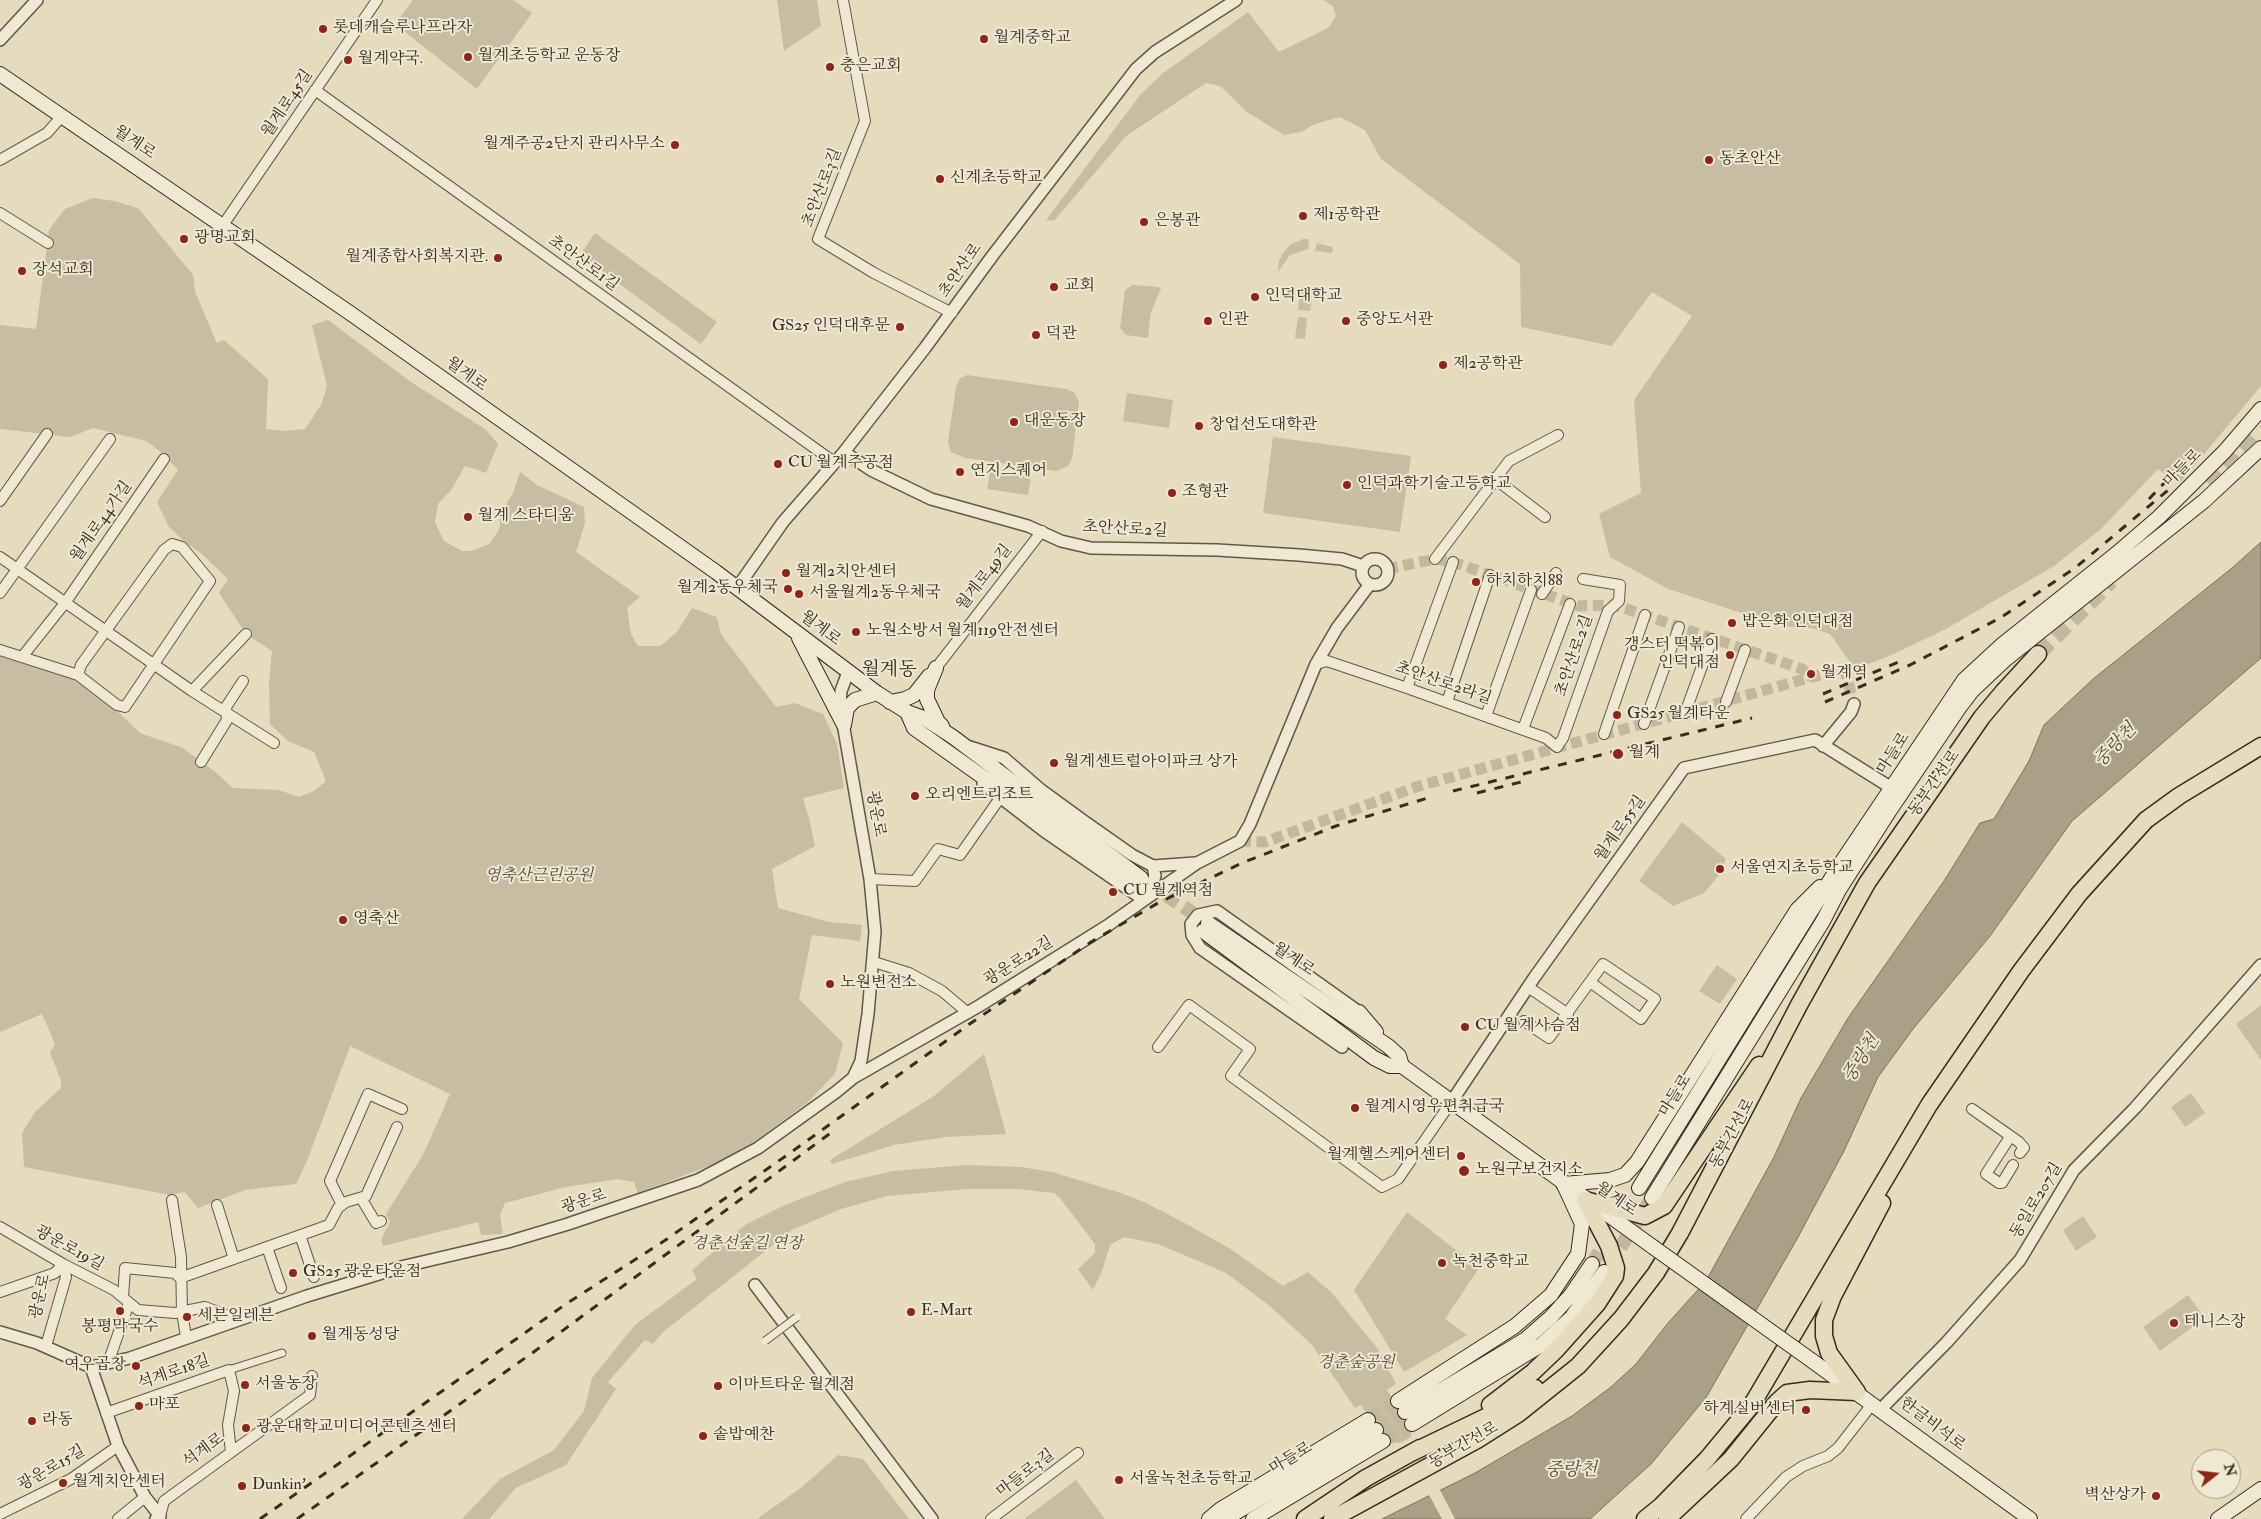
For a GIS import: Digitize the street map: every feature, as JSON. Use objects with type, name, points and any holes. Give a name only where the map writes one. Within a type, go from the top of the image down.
[{"type":"highway","name":"동부간선로","points":[[1332,1519],[1500,1426],[1550,1390],[1593,1350],[1621,1319],[1656,1274],[1693,1210],[1799,1005],[1867,883],[1915,811],[1982,717],[2038,654]]},
{"type":"highway","points":[[1645,1519],[1661,1506],[1707,1459],[1751,1406],[1929,1105],[2052,927],[2114,853],[2146,820],[2179,796],[2261,746]]},
{"type":"highway","points":[[1585,1200],[1646,1216],[1664,1206],[1799,1005]]},
{"type":"highway","points":[[1857,1392],[1829,1353],[1824,1336],[1824,1320],[1833,1296],[1914,1142],[1929,1105]]},
{"type":"highway","points":[[1411,1453],[1518,1400],[1576,1355],[1616,1312],[1650,1266],[1729,1129],[1746,1110]]},
{"type":"highway","points":[[1305,1519],[1366,1478],[1489,1405],[1533,1372],[1569,1337],[1608,1289],[1616,1274],[1609,1246],[1585,1200]]},
{"type":"highway","points":[[1667,1519],[1730,1459],[1777,1402],[1787,1393],[1810,1390],[1857,1392]]},
{"type":"main road","name":"월계로","points":[[0,74],[223,224],[737,588],[878,694],[907,712],[924,718],[956,746],[1136,885]]},
{"type":"main road","name":"마들로","points":[[1652,1198],[1952,697],[1980,663],[2159,517],[2219,458],[2261,409]]},
{"type":"main road","name":"마들로","points":[[1639,1188],[1839,866],[1959,708],[1991,672],[2204,501],[2261,448]]},
{"type":"main road","points":[[794,631],[807,652],[844,725]]},
{"type":"main road","points":[[890,702],[905,700],[914,695],[936,668]]},
{"type":"main road","points":[[936,668],[927,690],[927,699],[938,722],[956,746]]},
{"type":"main road","points":[[844,725],[847,708],[855,700],[878,694]]},
{"type":"main road","name":"월계로","points":[[907,712],[914,728],[956,746]]},
{"type":"main road","points":[[1405,1412],[1516,1326],[1551,1294],[1578,1254],[1582,1224],[1563,1184],[1610,1180],[1625,1176],[1637,1162],[1797,910],[1839,866]]},
{"type":"main road","name":"월계로","points":[[1402,1066],[1399,1056],[1388,1046],[1205,927],[1374,1058],[1390,1066],[1402,1066],[1585,1200],[1812,1360]]},
{"type":"main road","points":[[1359,1012],[1388,1046]]},
{"type":"main road","points":[[1342,1047],[1374,1058]]},
{"type":"main road","points":[[1405,1412],[1526,1340],[1572,1295],[1592,1264]]},
{"type":"main road","points":[[1405,1412],[1541,1345],[1572,1318],[1604,1272]]},
{"type":"main road","name":"한글비석로","points":[[1812,1360],[2030,1519]]},
{"type":"main road","name":"마들로","points":[[1225,1519],[1375,1430]]},
{"type":"main road","name":"마들로","points":[[1253,1519],[1375,1430]]},
{"type":"main road","points":[[1209,1519],[1221,1509],[1375,1430]]},
{"type":"main road","points":[[2218,1519],[2261,1489]]},
{"type":"street","points":[[0,40],[37,0]]},
{"type":"street","name":"월계로45길","points":[[223,224],[377,0]]},
{"type":"street","name":"초안산로3길","points":[[843,0],[865,121],[818,239],[874,273],[952,313]]},
{"type":"street","name":"초안산로","points":[[737,588],[783,522],[844,452],[952,313],[993,255],[1136,69],[1155,52],[1236,0]]},
{"type":"street","name":"초안산로1길","points":[[315,90],[834,462]]},
{"type":"street","points":[[0,160],[48,133],[62,116]]},
{"type":"street","points":[[0,213],[48,243]]},
{"type":"street","points":[[0,501],[46,434]]},
{"type":"street","points":[[1435,559],[1494,478],[1509,461],[1558,435]]},
{"type":"street","points":[[0,593],[16,568],[110,439]]},
{"type":"street","name":"초안산로2길","points":[[844,452],[871,470],[931,499],[1042,531],[1061,541],[1091,548],[1217,550],[1290,554],[1342,559],[1364,566]]},
{"type":"street","name":"월계로44가길","points":[[22,657],[65,603],[164,459]]},
{"type":"street","points":[[1494,478],[1545,517]]},
{"type":"street","name":"월계로49길","points":[[936,668],[1042,531]]},
{"type":"street","points":[[0,650],[78,675],[117,705],[125,706],[210,581],[182,547],[172,544],[164,550],[107,632],[81,665],[78,675]]},
{"type":"street","points":[[0,557],[192,691],[274,743]]},
{"type":"street","points":[[1377,559],[1387,567],[1385,580],[1377,584],[1370,584],[1363,576],[1364,566],[1368,561],[1377,559]]},
{"type":"street","points":[[1407,688],[1453,562]]},
{"type":"street","points":[[1542,594],[1556,573]]},
{"type":"street","points":[[1447,702],[1490,575]]},
{"type":"street","name":"초안산로2길","points":[[1557,747],[1564,738],[1608,611],[1619,600],[1620,585],[1583,580]]},
{"type":"street","points":[[956,746],[1004,758],[1072,812],[1132,855],[1153,866],[1196,863],[1240,841],[1250,824],[1316,664],[1337,628],[1370,584]]},
{"type":"street","points":[[1486,716],[1531,590]]},
{"type":"street","name":"초안산로2길","points":[[1523,729],[1570,604]]},
{"type":"street","points":[[1604,734],[1645,615]]},
{"type":"street","points":[[1644,724],[1679,627]]},
{"type":"street","points":[[192,691],[246,634]]},
{"type":"street","points":[[1685,713],[1712,639]]},
{"type":"street","points":[[1726,702],[1745,650]]},
{"type":"street","name":"초안산로2라길","points":[[1316,664],[1327,661],[1407,688],[1546,738],[1557,747]]},
{"type":"street","name":"광운로","points":[[0,1332],[46,1346],[91,1367],[130,1358],[236,1319],[405,1266],[508,1242],[568,1224],[698,1180],[758,1148],[796,1122],[853,1078],[861,1060],[874,962],[875,932],[870,879],[840,706],[841,691],[848,672]]},
{"type":"street","points":[[202,762],[227,720],[226,707],[243,681]]},
{"type":"street","points":[[1823,746],[1851,712],[1854,704]]},
{"type":"street","name":"월계로55길","points":[[1452,1101],[1528,987],[1684,768],[1815,740],[1896,791]]},
{"type":"street","points":[[956,746],[985,787],[1044,831],[1136,885],[1142,892],[1152,883],[1155,876],[1153,866]]},
{"type":"street","points":[[870,879],[915,881],[938,849],[960,855],[1000,798]]},
{"type":"street","name":"광운로22길","points":[[853,1078],[968,1013],[1144,900],[1196,863]]},
{"type":"street","points":[[1136,885],[1144,900]]},
{"type":"street","points":[[1342,1047],[1200,948],[1192,935],[1191,924],[1198,915],[1217,911],[1359,1012]]},
{"type":"street","points":[[874,962],[909,973],[942,991],[968,1013]]},
{"type":"street","points":[[1524,1021],[1550,1038],[1568,1014],[1590,982],[1603,964],[1655,1000],[1641,1020],[1590,982]]},
{"type":"street","name":"동일로207길","points":[[1877,1406],[1947,1342],[2020,1260],[2074,1170],[2136,1108],[2261,965]]},
{"type":"street","points":[[1528,987],[1568,1014]]},
{"type":"street","points":[[1158,1047],[1189,1005],[1250,1049],[1231,1076],[1382,1187],[1398,1179],[1452,1101]]},
{"type":"street","points":[[342,1205],[330,1181],[368,1094],[402,1109]]},
{"type":"street","points":[[1972,1109],[2024,1147],[2020,1152]]},
{"type":"street","points":[[180,1278],[329,1225],[338,1208],[366,1196],[397,1127]]},
{"type":"street","points":[[2010,1137],[1986,1174],[2002,1183],[2013,1165]]},
{"type":"street","points":[[361,1198],[376,1223],[381,1221]]},
{"type":"street","points":[[172,1200],[181,1257],[182,1312],[186,1337]]},
{"type":"street","points":[[217,1205],[234,1259]]},
{"type":"street","name":"광운로19길","points":[[0,1227],[63,1264],[114,1290],[138,1310],[182,1312],[205,1307],[236,1319]]},
{"type":"street","points":[[300,1235],[314,1277]]},
{"type":"street","points":[[267,1247],[282,1288]]},
{"type":"street","name":"광운로","points":[[0,1292],[55,1273],[63,1264]]},
{"type":"street","name":"광운로","points":[[46,1346],[66,1277],[63,1264]]},
{"type":"street","name":"광운로19길","points":[[126,1300],[125,1268],[175,1273],[180,1278]]},
{"type":"street","points":[[754,1285],[932,1519]]},
{"type":"street","points":[[108,1363],[126,1300]]},
{"type":"street","points":[[765,1341],[797,1318]]},
{"type":"street","points":[[230,1370],[282,1354]]},
{"type":"street","name":"석계로","points":[[91,1367],[118,1446],[158,1518]]},
{"type":"street","name":"석계로18길","points":[[106,1413],[230,1370],[234,1391],[228,1425],[231,1452]]},
{"type":"street","name":"석계로","points":[[158,1518],[164,1501],[314,1395],[312,1376]]},
{"type":"street","points":[[1746,1519],[1786,1477],[1803,1466],[1828,1456],[1838,1448],[1877,1406]]},
{"type":"street","name":"광운로15길","points":[[0,1514],[72,1479],[118,1446]]},
{"type":"street","name":"마들로3길","points":[[991,1519],[1078,1453]]},
{"type":"street","points":[[118,1519],[145,1497]]},
{"type":"green space","name":"월계초등학교 운동장","points":[[413,0],[513,0],[532,13],[477,89],[395,24]]},
{"type":"green space","points":[[777,0],[817,0],[821,26],[784,51]]},
{"type":"green space","points":[[1323,0],[2261,0],[2261,386],[2179,484],[2158,469],[2101,529],[2054,566],[1944,630],[1889,656],[1855,669],[1830,634],[1811,628],[1781,626],[1668,589],[1610,557],[1599,514],[1641,493],[1634,400],[1692,316],[1652,292],[1612,346],[1521,327],[1520,264],[1381,159],[1365,130],[1340,117],[1315,124],[1301,132],[1284,135],[1247,112],[1220,86],[1206,83],[1126,136],[1054,221],[1046,220],[1141,94],[1162,74],[1248,12],[1279,52],[1328,28],[1336,16],[1333,6]]},
{"type":"green space","name":"영축산근린공원","points":[[93,198],[114,201],[138,208],[193,275],[195,292],[217,343],[224,340],[268,379],[266,429],[284,431],[305,429],[321,405],[327,386],[312,325],[328,320],[411,382],[485,429],[498,444],[486,473],[465,466],[451,490],[438,504],[435,522],[444,541],[462,551],[472,551],[489,544],[499,530],[501,513],[514,491],[520,472],[537,485],[584,507],[585,523],[576,552],[640,597],[627,608],[631,634],[638,646],[660,646],[677,632],[692,608],[717,617],[721,634],[776,707],[795,703],[823,714],[837,744],[844,788],[803,798],[815,846],[772,869],[778,908],[829,922],[862,925],[860,941],[812,935],[799,999],[843,1043],[835,1074],[808,1102],[754,1142],[709,1166],[638,1193],[634,1182],[617,1179],[566,1187],[505,1203],[500,1215],[503,1234],[481,1235],[478,1222],[383,1246],[381,1240],[390,1222],[386,1214],[423,1155],[450,1094],[350,1046],[307,1161],[296,1184],[245,1190],[198,1208],[185,1192],[170,1195],[24,1167],[22,1133],[35,1112],[61,1088],[61,1080],[50,1053],[55,1044],[42,1014],[0,1032],[0,654],[76,679],[115,709],[140,733],[183,748],[233,788],[279,790],[299,797],[314,791],[326,781],[314,752],[288,741],[270,724],[269,683],[272,651],[246,634],[219,593],[228,579],[202,554],[169,527],[157,502],[178,470],[162,453],[146,441],[93,428],[71,437],[0,429],[0,325],[36,329],[49,230],[65,209]]},
{"type":"green space","points":[[595,233],[717,322],[701,344],[580,255]]},
{"type":"green space","points":[[1303,239],[1309,239],[1308,249],[1290,255],[1278,272],[1279,260],[1283,253],[1291,244]]},
{"type":"green space","points":[[1317,243],[1332,247],[1333,251],[1331,253],[1315,251]]},
{"type":"green space","points":[[1132,285],[1159,287],[1161,289],[1151,312],[1148,338],[1126,335],[1120,328],[1125,290]]},
{"type":"green space","points":[[1300,289],[1313,291],[1310,311],[1298,310]]},
{"type":"green space","points":[[1298,317],[1307,318],[1305,339],[1295,338]]},
{"type":"green space","name":"대운동장","points":[[967,375],[1066,389],[1074,392],[1079,402],[1072,459],[1068,466],[1057,471],[965,458],[951,452],[948,442],[956,387],[960,378]]},
{"type":"green space","points":[[1127,393],[1173,400],[1169,428],[1123,421]]},
{"type":"green space","points":[[1273,437],[1411,456],[1400,532],[1263,513]]},
{"type":"green space","points":[[990,471],[1031,477],[1028,495],[987,489]]},
{"type":"green space","points":[[1682,822],[1726,859],[1719,875],[1704,893],[1673,906],[1639,881]]},
{"type":"green space","points":[[1717,965],[1737,979],[1720,1004],[1699,991]]},
{"type":"green space","points":[[2261,1005],[2261,1060],[2236,1024]]},
{"type":"green space","points":[[984,1054],[1006,1134],[946,1137],[894,1145],[832,1164],[830,1160],[934,1096]]},
{"type":"green space","points":[[2191,1093],[2205,1113],[2185,1127],[2171,1107]]},
{"type":"green space","points":[[967,1165],[1021,1167],[1052,1172],[1118,1192],[1144,1202],[1229,1248],[1283,1286],[1308,1272],[1332,1293],[1378,1349],[1396,1384],[1387,1390],[1411,1427],[1411,1437],[1400,1443],[1385,1441],[1361,1405],[1355,1408],[1312,1345],[1271,1307],[1226,1273],[1158,1244],[1124,1237],[1110,1245],[1102,1271],[1093,1290],[1078,1269],[1095,1253],[1095,1244],[1060,1198],[1054,1193],[1017,1189],[968,1189],[887,1196],[841,1209],[792,1230],[663,1332],[653,1344],[645,1340],[608,1382],[616,1389],[566,1465],[516,1488],[489,1519],[462,1519],[500,1479],[554,1450],[584,1411],[592,1378],[635,1325],[697,1279],[692,1270],[745,1225],[787,1204],[845,1182],[893,1171]]},
{"type":"green space","points":[[1407,1212],[1479,1268],[1445,1319],[1467,1335],[1404,1372],[1354,1290]]},
{"type":"green space","points":[[2083,1216],[2097,1237],[2076,1251],[2063,1230]]},
{"type":"green space","name":"테니스장","points":[[2188,1295],[2205,1318],[2160,1351],[2143,1327]]},
{"type":"green space","points":[[838,1455],[863,1459],[909,1519],[757,1519],[802,1487]]},
{"type":"green space","points":[[1076,1480],[1105,1519],[1024,1519]]},
{"type":"water","name":"중랑천","points":[[2261,542],[2261,658],[2072,821],[1990,936],[1913,1029],[1878,1077],[1844,1151],[1797,1239],[1707,1396],[1651,1464],[1590,1519],[1382,1519],[1475,1473],[1572,1416],[1611,1387],[1636,1364],[1668,1323],[1706,1281],[1774,1157],[1801,1098],[1848,1018],[1944,881],[1980,823],[1994,819],[2029,761],[2044,725],[2093,679],[2232,568]]},
{"type":"pier","points":[[1439,1488],[1455,1519],[1442,1519],[1428,1493]]},
{"type":"tunnel","points":[[2211,486],[2261,434]]},
{"type":"tunnel","points":[[1387,569],[1435,559],[1453,562],[1579,606],[1615,605],[1802,669],[1812,678]]},
{"type":"tunnel","points":[[2038,654],[2111,581]]},
{"type":"tunnel","points":[[1240,841],[1265,842],[1419,786],[1841,669],[1845,672],[1854,704]]},
{"type":"tunnel","points":[[1149,883],[1207,923]]},
{"type":"tunnel","points":[[1592,1264],[1639,1188]]},
{"type":"tunnel","points":[[1609,1265],[1652,1198]]},
{"type":"tunnel","points":[[1368,1420],[1398,1401]]},
{"type":"tunnel","points":[[1376,1430],[1405,1412]]},
{"type":"tunnel","points":[[1383,1441],[1412,1424]]},
{"type":"railway","points":[[2149,499],[2167,480]]},
{"type":"railway","points":[[1825,702],[1910,665],[2000,618],[2075,568],[2173,486]]},
{"type":"railway","points":[[1823,694],[1901,661]]},
{"type":"railway","points":[[1453,791],[1752,718]]},
{"type":"railway","points":[[1477,793],[1521,782]]},
{"type":"railway","points":[[260,1519],[566,1304],[664,1241],[971,1023],[1091,942],[1158,903],[1242,863],[1336,826],[1434,796]]},
{"type":"railway","points":[[297,1519],[535,1351],[832,1132]]},
{"type":"place","name":"롯데캐슬루나프라자","points":[[323,29]]},
{"type":"place","name":"월계중학교","points":[[984,39]]},
{"type":"place","name":"월계초등학교 운동장","points":[[468,57]]},
{"type":"place","name":"월계약국.","points":[[348,60]]},
{"type":"place","name":"충은교회","points":[[830,67]]},
{"type":"place","name":"월계주공2단지 관리사무소","points":[[675,145]]},
{"type":"place","name":"동초안산","points":[[1709,160]]},
{"type":"place","name":"신계초등학교","points":[[940,179]]},
{"type":"place","name":"제1공학관","points":[[1303,216]]},
{"type":"place","name":"은봉관","points":[[1144,222]]},
{"type":"place","name":"광명교회","points":[[184,239]]},
{"type":"place","name":"월계종합사회복지관.","points":[[498,258]]},
{"type":"place","name":"장석교회","points":[[22,271]]},
{"type":"place","name":"교회","points":[[1054,287]]},
{"type":"place","name":"인덕대학교","points":[[1255,297]]},
{"type":"place","name":"인관","points":[[1208,321]]},
{"type":"place","name":"중앙도서관","points":[[1346,321]]},
{"type":"place","name":"GS25 인덕대후문","points":[[900,327]]},
{"type":"place","name":"덕관","points":[[1036,335]]},
{"type":"place","name":"제2공학관","points":[[1443,365]]},
{"type":"place","name":"대운동장","points":[[1014,422]]},
{"type":"place","name":"창업선도대학관","points":[[1199,426]]},
{"type":"place","name":"CU 월계주공점","points":[[778,464]]},
{"type":"place","name":"연지스퀘어","points":[[960,472]]},
{"type":"place","name":"인덕과학기술고등학교","points":[[1347,485]]},
{"type":"place","name":"조형관","points":[[1172,493]]},
{"type":"place","name":"월계 스타디움","points":[[468,517]]},
{"type":"place","name":"월계2치안센터","points":[[786,573]]},
{"type":"place","name":"하치하치88","points":[[1476,582]]},
{"type":"place","name":"월계2동우체국","points":[[788,589]]},
{"type":"place","name":"서울월계2동우체국","points":[[799,594]]},
{"type":"place","name":"밥은화 인덕대점","points":[[1732,623]]},
{"type":"place","name":"노원소방서 월계119안전센터","points":[[856,632]]},
{"type":"place","name":"갱스터 떡볶이 인덕대점","points":[[1730,655]]},
{"type":"place","name":"월계역","points":[[1811,674]]},
{"type":"place","name":"GS25 월계타운","points":[[1617,715]]},
{"type":"place","name":"월계","points":[[1618,754]]},
{"type":"place","name":"월계센트럴아이파크 상가","points":[[1054,763]]},
{"type":"place","name":"오리엔트리조트","points":[[915,796]]},
{"type":"place","name":"서울연지초등학교","points":[[1720,869]]},
{"type":"place","name":"CU 월계역점","points":[[1113,892]]},
{"type":"place","name":"영축산","points":[[343,920]]},
{"type":"place","name":"노원변전소","points":[[830,984]]},
{"type":"place","name":"CU 월계사슴점","points":[[1465,1027]]},
{"type":"place","name":"월계시영우편취급국","points":[[1355,1108]]},
{"type":"place","name":"월계헬스케어센터","points":[[1461,1156]]},
{"type":"place","name":"노원구보건지소","points":[[1464,1171]]},
{"type":"place","name":"녹천중학교","points":[[1442,1263]]},
{"type":"place","name":"GS25 광운타운점","points":[[293,1273]]},
{"type":"place","name":"봉평막국수","points":[[120,1311]]},
{"type":"place","name":"E-Mart","points":[[911,1312]]},
{"type":"place","name":"세븐일레븐","points":[[187,1317]]},
{"type":"place","name":"테니스장","points":[[2174,1323]]},
{"type":"place","name":"월계동성당","points":[[312,1336]]},
{"type":"place","name":"여우곱창","points":[[136,1366]]},
{"type":"place","name":"서울농장","points":[[245,1385]]},
{"type":"place","name":"이마트타운 월계점","points":[[718,1386]]},
{"type":"place","name":"마포","points":[[139,1406]]},
{"type":"place","name":"하계실버센터","points":[[1806,1410]]},
{"type":"place","name":"라동","points":[[32,1421]]},
{"type":"place","name":"광운대학교미디어콘텐츠센터","points":[[246,1428]]},
{"type":"place","name":"솥밥예찬","points":[[703,1436]]},
{"type":"place","name":"서울녹천초등학교","points":[[1119,1480]]},
{"type":"place","name":"월계치안센터","points":[[63,1483]]},
{"type":"place","name":"Dunkin'","points":[[242,1486]]},
{"type":"place","name":"벽산상가","points":[[2156,1496]]},
{"type":"district","name":"월계동","points":[[889,671]]},
{"type":"park label","name":"경춘선숲길 연장","points":[[747,1245]]},
{"type":"park label","name":"경춘숲공원","points":[[1356,1364]]}]
